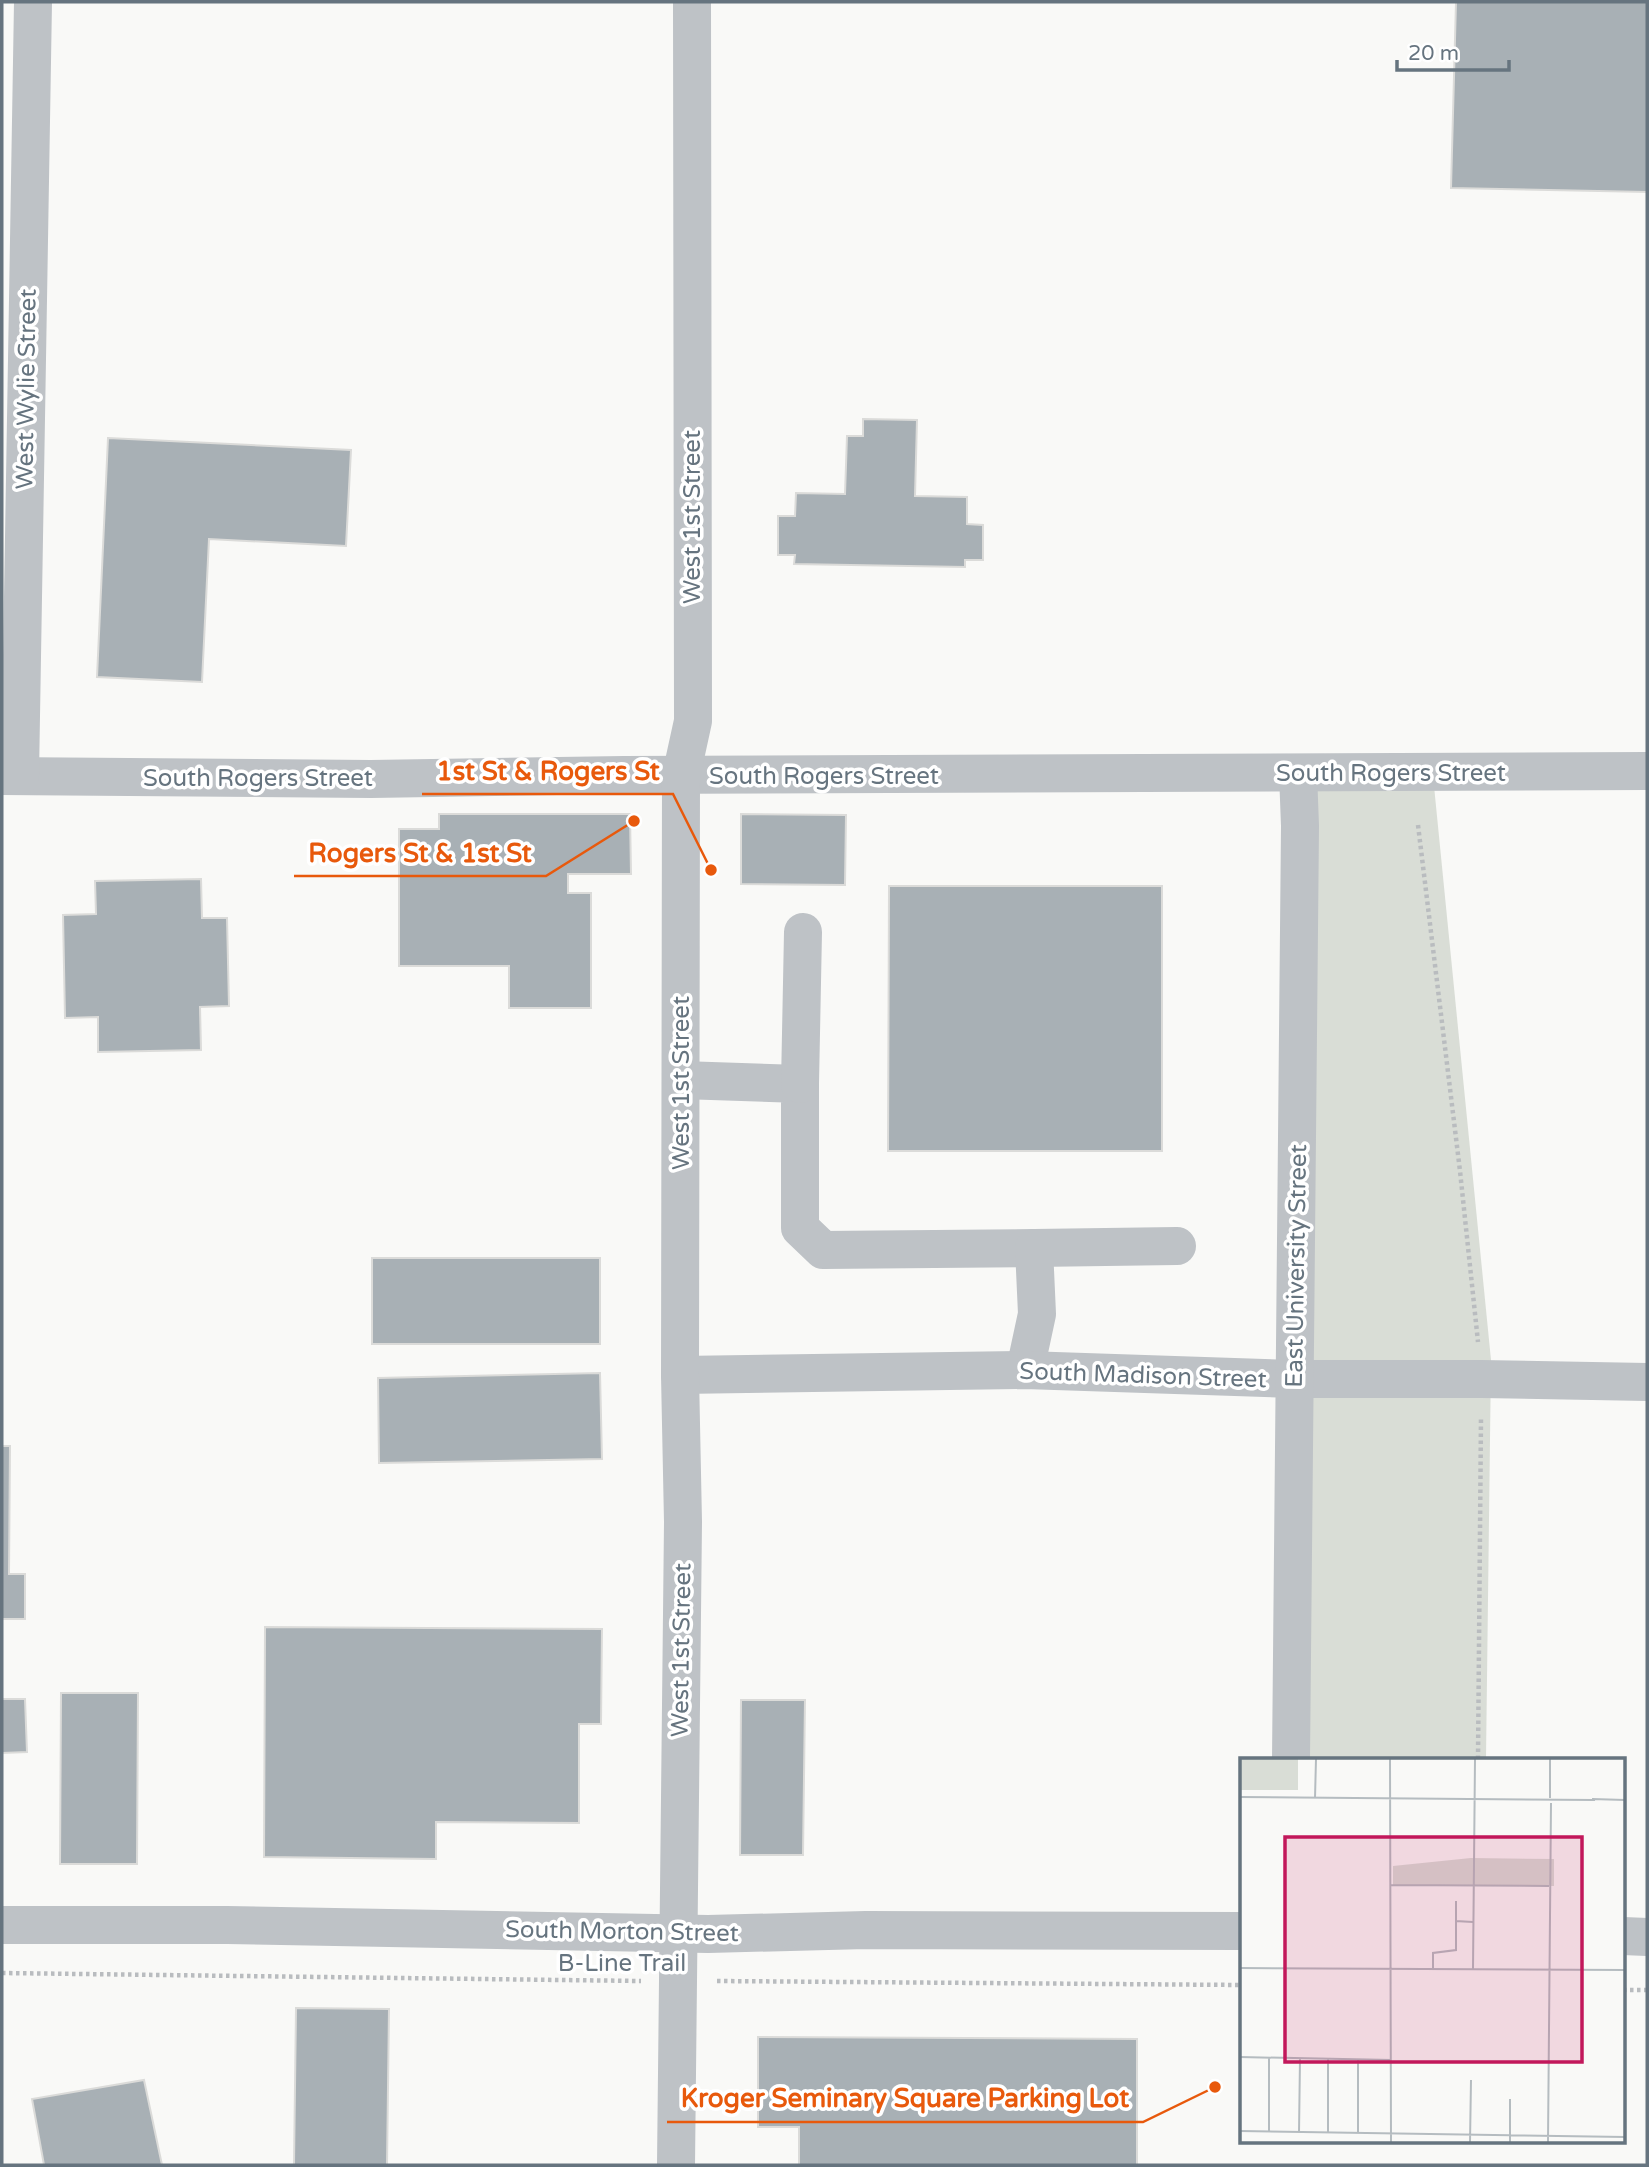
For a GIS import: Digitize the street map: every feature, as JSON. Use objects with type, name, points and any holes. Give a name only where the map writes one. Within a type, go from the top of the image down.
[{"type":"street","name":"West Wylie Street","points":[[11,776],[16,106],[33,2]]},
{"type":"street","name":"West 1st Street","points":[[676,2165],[683,1522],[680,1375],[681,776],[693,721],[692,2]]},
{"type":"street","name":"South Rogers Street","points":[[11,776],[358,779],[1647,771]]},
{"type":"street","name":"East University Street","points":[[1291,1758],[1300,840],[1298,774]]},
{"type":"street","points":[[803,932],[800,1228],[823,1250],[1177,1246]]},
{"type":"street","points":[[681,1080],[800,1084]]},
{"type":"street","points":[[1025,1370],[1037,1314],[1034,1248]]},
{"type":"street","name":"South Madison Street","points":[[680,1375],[1025,1370],[1294,1379],[1647,1382]]},
{"type":"street","name":"South Morton Street","points":[[2,1925],[227,1925],[708,1934],[866,1930],[1240,1931]]},
{"type":"street","points":[[1624,1936],[1647,1937]]},
{"type":"path","points":[[1418,825],[1458,1157],[1481,1379],[1478,1758]]},
{"type":"path","name":"B-Line Trail","points":[[2,1973],[1240,1985]]},
{"type":"path","points":[[1624,1990],[1647,1990]]},
{"type":"shaded area","points":[[1298,786],[1434,786],[1491,1360],[1486,1758],[1292,1758]]},
{"type":"building","points":[[1456,2],[1647,2],[1647,192],[1451,188]]},
{"type":"building","points":[[863,419],[917,420],[915,496],[967,497],[967,524],[983,525],[983,560],[965,560],[965,567],[794,564],[795,555],[778,555],[778,516],[795,516],[796,493],[845,494],[847,436],[863,436]]},
{"type":"building","points":[[108,438],[351,450],[346,546],[209,539],[202,682],[97,677]]},
{"type":"building","points":[[439,814],[630,814],[631,874],[568,874],[568,893],[591,893],[591,1008],[509,1008],[509,966],[399,966],[399,829],[439,829]]},
{"type":"building","points":[[741,814],[846,815],[845,885],[741,884]]},
{"type":"building","points":[[201,879],[202,918],[227,918],[229,1006],[200,1007],[201,1050],[98,1052],[98,1017],[65,1018],[63,915],[96,914],[95,881]]},
{"type":"building","points":[[889,886],[1162,886],[1162,1151],[888,1151]]},
{"type":"building","points":[[372,1258],[600,1258],[600,1344],[372,1344]]},
{"type":"building","points":[[600,1373],[602,1459],[379,1463],[378,1378]]},
{"type":"building","points":[[2,1446],[10,1446],[9,1574],[25,1574],[25,1619],[2,1619]]},
{"type":"building","points":[[265,1627],[602,1629],[601,1724],[579,1724],[579,1823],[436,1822],[436,1859],[264,1857]]},
{"type":"building","points":[[61,1693],[138,1693],[137,1864],[60,1864]]},
{"type":"building","points":[[2,1699],[25,1699],[27,1752],[2,1753]]},
{"type":"building","points":[[741,1700],[805,1700],[803,1855],[740,1855]]},
{"type":"building","points":[[296,2008],[389,2009],[387,2165],[294,2165]]},
{"type":"building","points":[[758,2037],[1137,2039],[1137,2165],[799,2165],[799,2127],[758,2127]]},
{"type":"building","points":[[144,2080],[162,2165],[44,2165],[32,2099]]},
{"type":"place","name":"Rogers St & 1st St","points":[[634,821]]},
{"type":"place","name":"1st St & Rogers St","points":[[711,870]]},
{"type":"place","name":"Kroger Seminary Square Parking Lot","points":[[1215,2087]]}]
